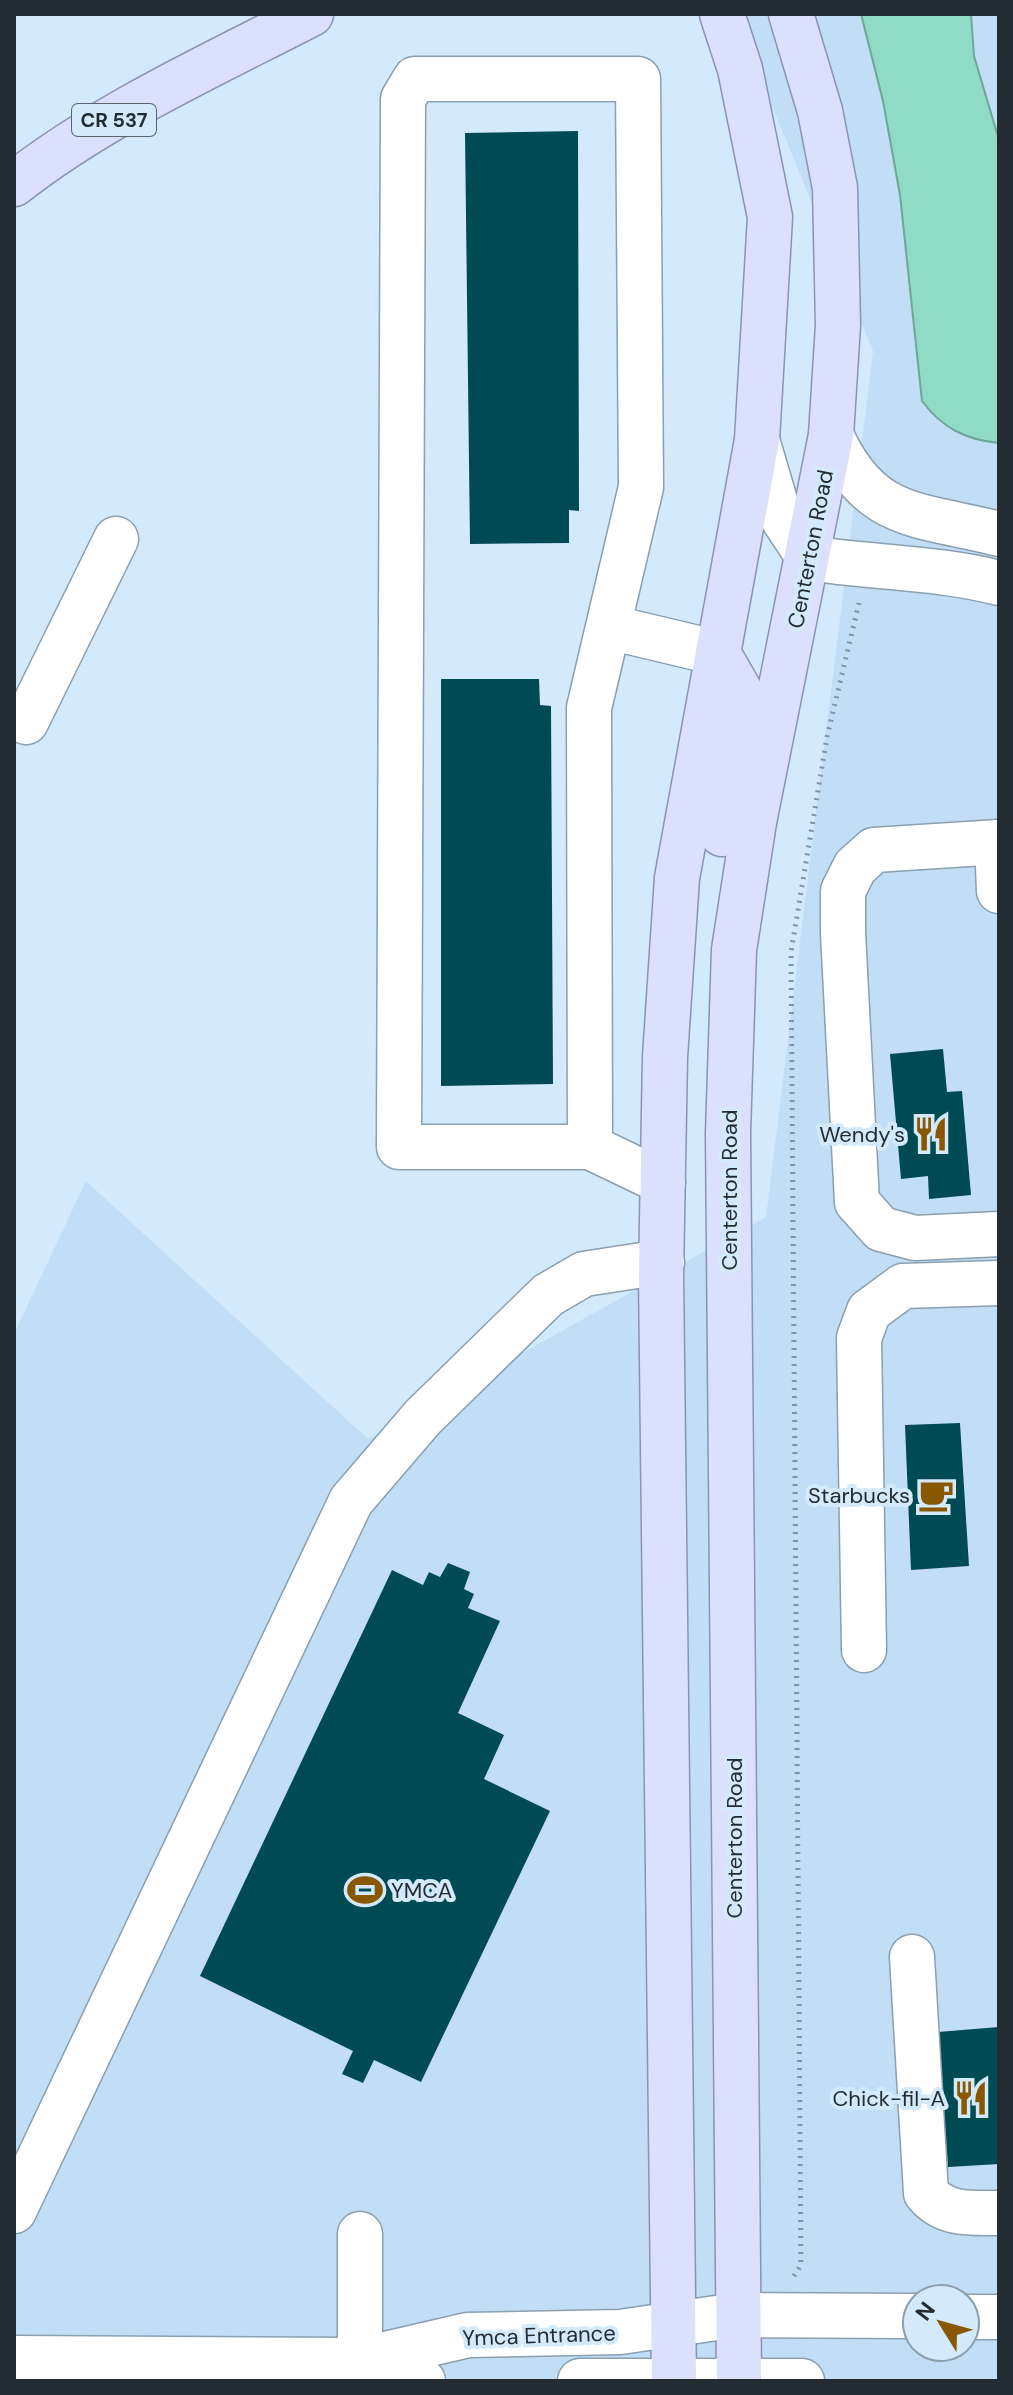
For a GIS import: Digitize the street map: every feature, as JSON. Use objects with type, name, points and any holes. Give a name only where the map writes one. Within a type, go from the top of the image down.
[{"type":"main road","name":"CR 537","points":[[14,184],[38,165],[182,80],[311,14]]},
{"type":"main road","points":[[674,2380],[662,1262],[665,1057],[677,878],[757,440],[770,217],[740,69],[722,14]]},
{"type":"main road","name":"Centerton Road","points":[[739,2380],[728,1133],[734,950],[754,822],[809,558],[831,435],[838,325],[835,188],[820,111],[791,14]]},
{"type":"main road","points":[[718,653],[745,700],[715,877],[734,950]]},
{"type":"lane","points":[[590,1147],[589,708],[641,487],[638,79],[415,79],[403,99],[399,1147],[590,1147],[663,1182]]},
{"type":"lane","points":[[831,435],[845,466],[863,489],[885,505],[999,534]]},
{"type":"lane","points":[[757,440],[778,511],[809,558],[872,568],[945,570],[999,583]]},
{"type":"lane","points":[[18,729],[116,539]]},
{"type":"lane","points":[[609,627],[718,653]]},
{"type":"lane","points":[[999,891],[998,842],[874,850],[855,867],[843,891],[857,1202],[881,1229],[915,1238],[999,1234]]},
{"type":"lane","points":[[14,2211],[351,1501],[423,1417],[548,1295],[584,1274],[662,1262]]},
{"type":"lane","points":[[864,1650],[859,1338],[869,1311],[903,1286],[999,1283]]},
{"type":"lane","points":[[912,1957],[926,2193],[949,2211],[999,2213]]},
{"type":"lane","points":[[356,2370],[360,2234]]},
{"type":"lane","name":"Ymca Entrance","points":[[356,2370],[468,2335],[620,2332],[737,2315],[901,2316]]},
{"type":"lane","points":[[14,2358],[356,2370],[423,2381]]},
{"type":"lane","points":[[580,2381],[802,2381]]},
{"type":"path","points":[[801,2265],[791,952],[827,737],[862,595]]},
{"type":"shaded area","points":[[734,14],[999,14],[999,2381],[14,2381],[14,1334],[86,1181],[368,1439],[766,1217],[873,351]]},
{"type":"shaded area","points":[[861,14],[971,14],[974,56],[999,140],[999,443],[965,436],[938,419],[922,401],[900,195],[883,101]]},
{"type":"building","points":[[578,131],[579,511],[569,510],[569,543],[470,544],[465,133]]},
{"type":"building","points":[[441,679],[539,679],[540,705],[551,706],[553,1084],[441,1086]]},
{"type":"building","name":"Wendy's","points":[[943,1049],[947,1092],[962,1091],[971,1195],[929,1199],[928,1176],[901,1179],[890,1054]]},
{"type":"building","name":"Starbucks","points":[[960,1423],[969,1566],[911,1570],[905,1425]]},
{"type":"building","points":[[448,1563],[470,1572],[464,1589],[474,1594],[468,1608],[500,1621],[458,1713],[504,1735],[484,1779],[550,1811],[421,2082],[374,2060],[363,2083],[342,2074],[353,2051],[200,1976],[392,1570],[423,1585],[429,1572],[440,1577]]},
{"type":"building","name":"Chick-fil-A","points":[[999,2027],[999,2164],[948,2167],[938,2032]]},
{"type":"place","name":"Wendy's","points":[[931,1134]]},
{"type":"place","name":"Starbucks","points":[[936,1495]]},
{"type":"place","name":"YMCA","points":[[365,1890]]},
{"type":"place","name":"Chick-fil-A","points":[[971,2098]]}]
